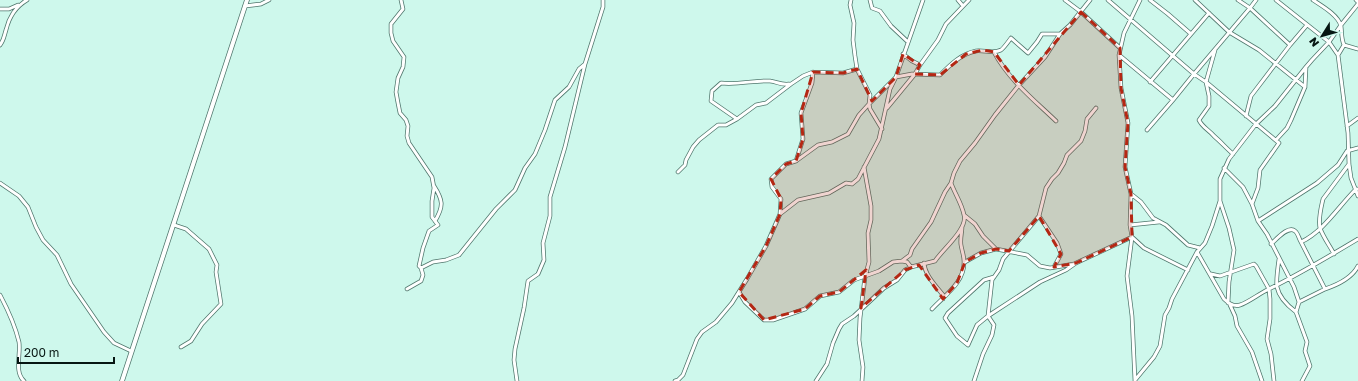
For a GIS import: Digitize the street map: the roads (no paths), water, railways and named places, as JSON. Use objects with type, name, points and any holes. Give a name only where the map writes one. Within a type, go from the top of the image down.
[{"type":"main road","points":[[122,381],[247,0]]},
{"type":"street","points":[[0,9],[9,9],[27,0]]},
{"type":"street","points":[[245,6],[261,4],[269,0]]},
{"type":"street","points":[[401,0],[402,9],[391,24],[390,34],[404,57],[403,67],[398,78],[396,92],[400,113],[406,120],[408,126],[407,136],[409,143],[423,161],[432,177],[432,217],[438,224],[428,233],[423,248],[419,266],[423,275],[421,281],[407,289]]},
{"type":"street","points":[[517,381],[518,378],[514,360],[514,349],[524,308],[528,281],[538,274],[544,260],[543,243],[550,216],[550,197],[565,147],[585,64],[604,7],[603,0]]},
{"type":"street","points":[[851,0],[850,5],[854,23],[853,40],[857,69],[870,95],[870,109],[882,129]]},
{"type":"street","points":[[870,0],[872,8],[880,11],[891,26],[908,42]]},
{"type":"street","points":[[780,214],[798,200],[829,193],[846,183],[852,184],[858,179],[877,146],[887,108],[890,89],[896,77],[923,0]]},
{"type":"street","points":[[958,0],[964,6]]},
{"type":"street","points":[[887,108],[915,74],[938,40],[946,24],[969,0]]},
{"type":"street","points":[[1065,0],[1081,12],[1120,48]]},
{"type":"street","points":[[907,262],[912,249],[932,222],[944,192],[951,183],[960,161],[1019,85],[1045,57],[1060,34],[1090,0]]},
{"type":"street","points":[[1108,0],[1194,74],[1206,82],[1279,143],[1260,170],[1258,188],[1252,204]]},
{"type":"street","points":[[1135,381],[1132,316],[1126,276],[1132,237],[1130,226],[1131,194],[1125,167],[1128,122],[1121,88],[1119,55],[1124,33],[1140,0]]},
{"type":"street","points":[[1150,0],[1191,34]]},
{"type":"street","points":[[1195,0],[1229,32],[1260,50],[1305,87]]},
{"type":"street","points":[[1238,0],[1250,8],[1290,45]]},
{"type":"street","points":[[1147,130],[1256,0]]},
{"type":"street","points":[[1276,0],[1329,42],[1338,55],[1348,133],[1349,164],[1351,178],[1357,189],[1358,196]]},
{"type":"street","points":[[1313,0],[1334,15],[1340,25],[1341,38],[1344,44],[1358,48]]},
{"type":"street","points":[[1135,381],[1151,361],[1160,346],[1165,315],[1172,299],[1200,248],[1205,243],[1220,200],[1220,179],[1224,168],[1256,124],[1275,106],[1306,67],[1329,42],[1357,2]]},
{"type":"street","points":[[0,45],[4,39],[12,16],[19,4]]},
{"type":"street","points":[[1150,82],[1209,13]]},
{"type":"street","points":[[1246,116],[1251,96],[1307,25]]},
{"type":"street","points":[[675,381],[678,380],[683,374],[697,340],[702,332],[716,322],[732,303],[766,246],[780,214],[781,199],[772,187],[771,179],[786,164],[796,161],[818,145],[832,142],[848,134],[859,115],[896,77],[915,74],[940,74],[953,62],[966,54],[983,50],[994,52],[1001,50],[1011,38],[1028,53],[1042,34],[1060,34]]},
{"type":"street","points":[[1338,55],[1344,44]]},
{"type":"street","points":[[1215,48],[1206,82],[1209,96],[1208,106],[1199,120],[1201,125],[1233,154]]},
{"type":"street","points":[[994,52],[999,62],[1008,73],[1056,120]]},
{"type":"street","points":[[903,54],[920,65]]},
{"type":"street","points":[[1119,55],[1173,100]]},
{"type":"street","points":[[421,268],[433,262],[446,260],[459,254],[496,209],[515,190],[525,168],[535,154],[555,100],[569,87],[579,69],[585,64]]},
{"type":"street","points":[[1276,140],[1287,128],[1305,87],[1306,67]]},
{"type":"street","points":[[678,172],[685,165],[693,147],[718,125],[726,125],[756,105],[766,103],[791,84],[813,72],[843,74],[857,69]]},
{"type":"street","points":[[796,161],[803,139],[801,113],[812,83],[813,72]]},
{"type":"street","points":[[737,119],[711,101],[712,91],[722,84],[731,85],[770,81],[783,85],[791,84]]},
{"type":"street","points":[[974,381],[983,354],[992,335],[994,325],[988,316],[992,280],[999,270],[1003,259],[1039,216],[1046,188],[1052,178],[1058,173],[1067,155],[1081,141],[1085,131],[1087,119],[1096,108]]},
{"type":"street","points":[[1347,126],[1358,118]]},
{"type":"street","points":[[1258,221],[1317,183],[1338,165],[1348,151],[1358,148]]},
{"type":"street","points":[[1334,254],[1320,228],[1319,218],[1323,199],[1349,164]]},
{"type":"street","points":[[862,381],[863,367],[859,340],[861,308],[865,277],[869,262],[868,233],[871,220],[871,206],[864,167]]},
{"type":"street","points":[[1224,168],[1243,187],[1252,204],[1258,221],[1267,234],[1294,287],[1299,302],[1296,312]]},
{"type":"street","points":[[0,183],[19,196],[28,207],[43,240],[57,255],[70,284],[104,332],[114,342],[131,351]]},
{"type":"street","points":[[932,309],[957,283],[963,270],[964,262],[961,244],[963,225],[965,221],[951,183]]},
{"type":"street","points":[[433,185],[442,201],[441,211],[435,220]]},
{"type":"street","points":[[1301,242],[1312,237],[1357,189]]},
{"type":"street","points":[[1131,194],[1141,202],[1153,218],[1166,225],[1188,244],[1200,248]]},
{"type":"street","points":[[1220,200],[1234,250],[1229,282],[1229,304]]},
{"type":"street","points":[[964,215],[975,224],[983,236],[996,249]]},
{"type":"street","points":[[1039,216],[1057,244],[1061,254],[1054,267]]},
{"type":"street","points":[[1130,226],[1159,222]]},
{"type":"street","points":[[174,225],[186,229],[209,249],[217,265],[216,272],[221,304],[202,324],[191,340],[181,347]]},
{"type":"street","points":[[816,381],[827,364],[839,328],[884,288],[898,280],[905,270],[934,261],[963,225]]},
{"type":"street","points":[[1271,244],[1288,230],[1292,229],[1295,231],[1325,289]]},
{"type":"street","points":[[994,277],[984,280],[948,313],[945,318],[957,336],[968,345],[977,325],[988,316],[1040,282],[1066,270],[1076,263],[1132,237]]},
{"type":"street","points":[[1132,237],[1144,248],[1188,270]]},
{"type":"street","points":[[1229,304],[1239,306],[1358,241]]},
{"type":"street","points":[[964,262],[981,252],[996,249],[1027,254],[1040,266],[1054,267],[1076,263]]},
{"type":"street","points":[[1198,252],[1211,274],[1219,292],[1229,304],[1235,316],[1237,326],[1252,352],[1262,381]]},
{"type":"street","points":[[902,261],[910,255]]},
{"type":"street","points":[[1279,258],[1276,287],[1289,307],[1296,312],[1307,342],[1305,351],[1310,366],[1302,381]]},
{"type":"street","points":[[739,292],[745,302],[764,320],[773,320],[806,309],[820,296],[839,292],[854,280],[879,271],[893,262],[907,262],[911,267]]},
{"type":"street","points":[[924,263],[924,270],[932,283],[943,295],[943,299]]},
{"type":"street","points":[[1211,274],[1220,276],[1254,264],[1256,266],[1269,289],[1270,314],[1267,339],[1271,354],[1274,381]]},
{"type":"street","points":[[1299,302],[1333,286],[1354,273],[1358,266]]},
{"type":"street","points":[[0,295],[9,314],[19,343],[19,372],[24,381]]}]
